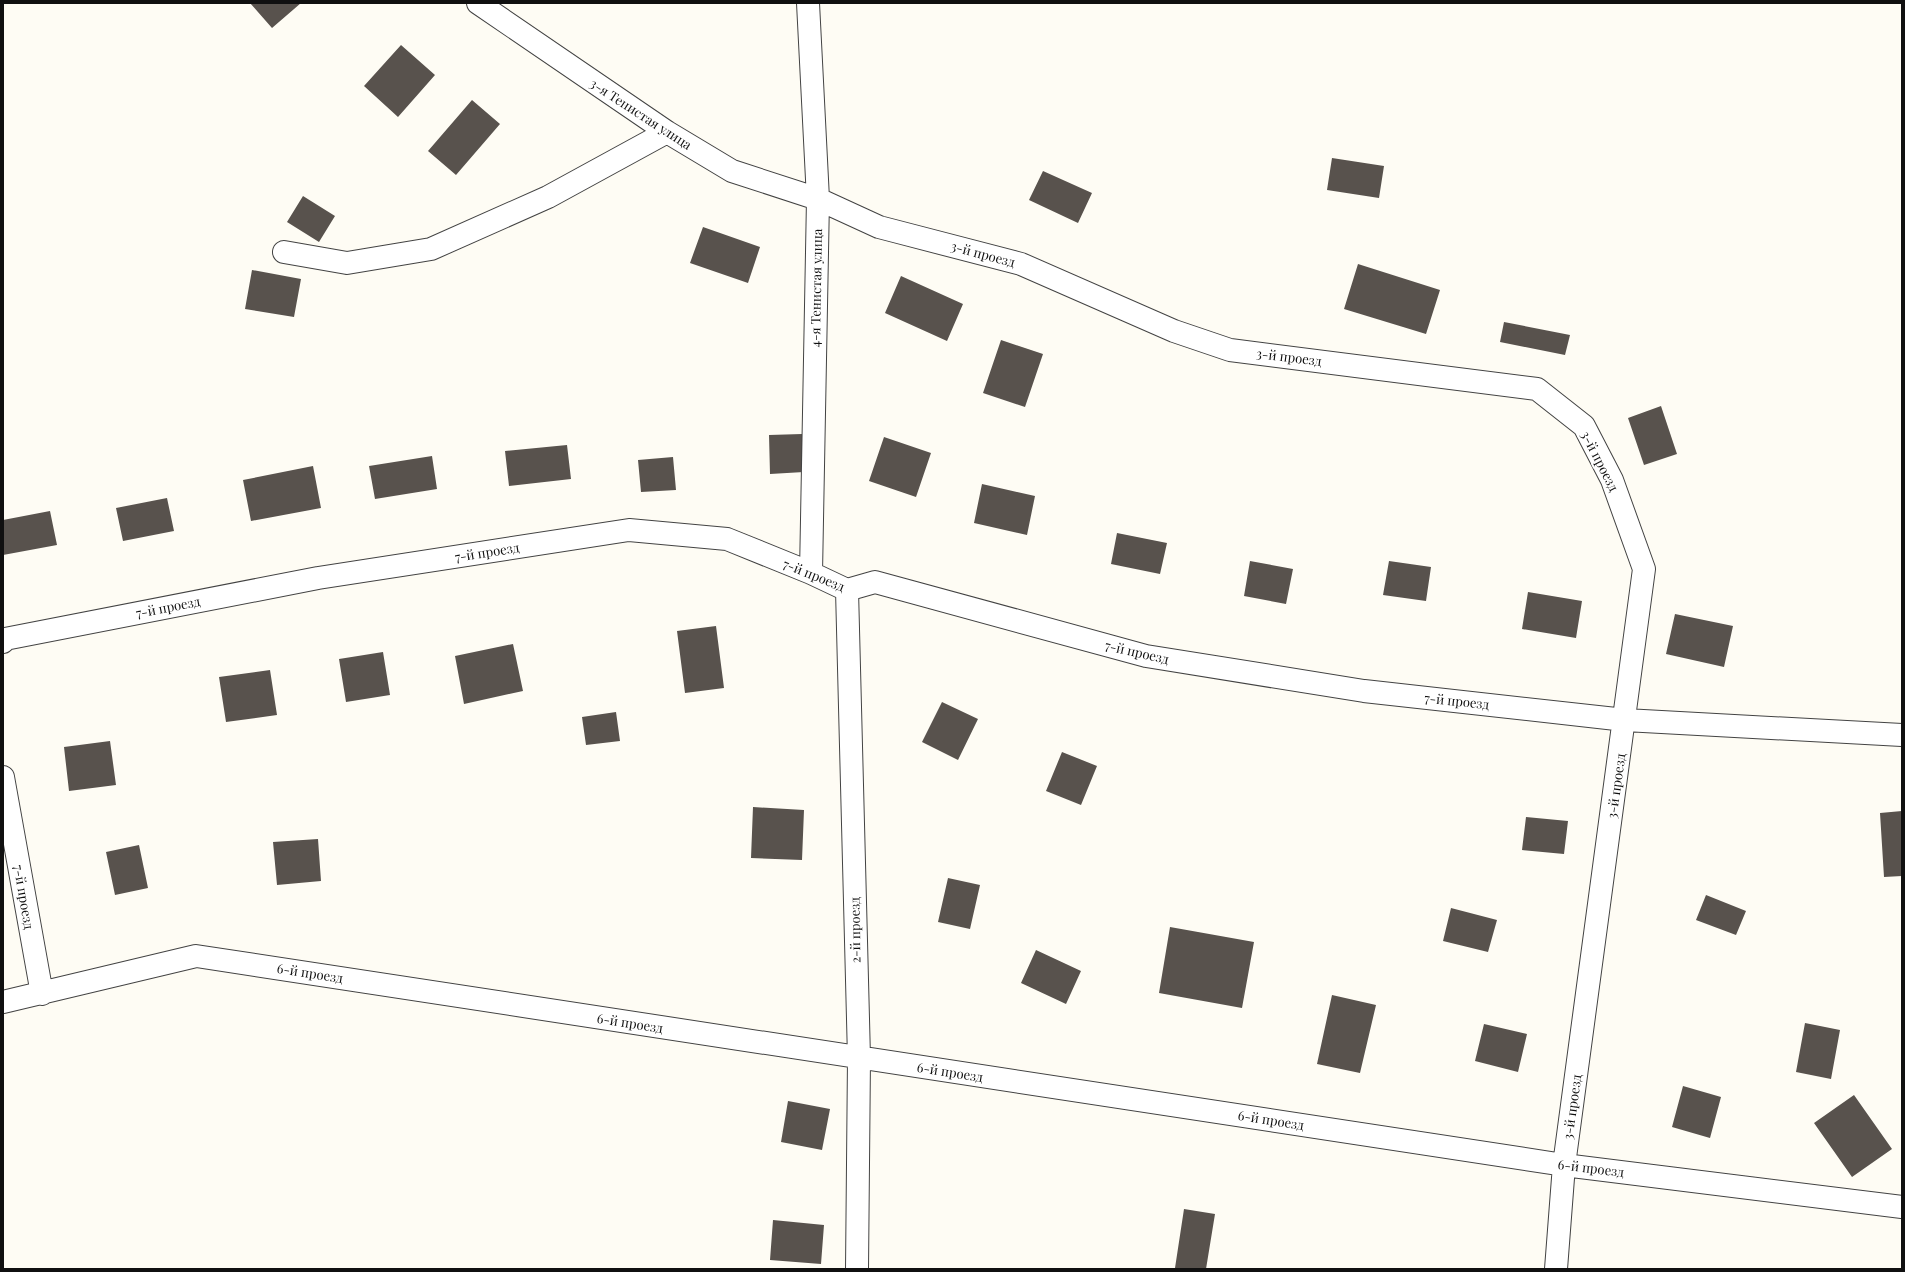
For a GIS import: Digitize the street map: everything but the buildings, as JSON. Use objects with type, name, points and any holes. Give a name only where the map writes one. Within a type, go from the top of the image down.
[{"type":"street","name":"3-я Тенистая улица","points":[[478,3],[667,132],[732,171],[818,199]]},
{"type":"street","name":"4-я Тенистая улица","points":[[808,3],[818,199],[811,573]]},
{"type":"street","points":[[284,252],[347,263],[431,249],[548,197],[667,132]]},
{"type":"street","name":"3-й проезд","points":[[818,199],[879,227],[1021,264],[1174,331],[1230,350],[1537,389],[1584,426],[1612,480],[1644,569],[1625,720],[1564,1165],[1556,1269]]},
{"type":"street","name":"7-й проезд","points":[[3,642],[5,639],[318,578],[629,530],[727,539],[811,573],[846,590],[876,582],[1138,654],[1364,692],[1625,720],[1902,735]]},
{"type":"street","name":"2-й проезд","points":[[846,590],[858,1058],[856,1269]]},
{"type":"street","name":"7-й проезд","points":[[3,777],[42,994]]},
{"type":"street","name":"6-й проезд","points":[[3,1002],[42,994],[196,956],[1564,1165],[1902,1207]]}]
